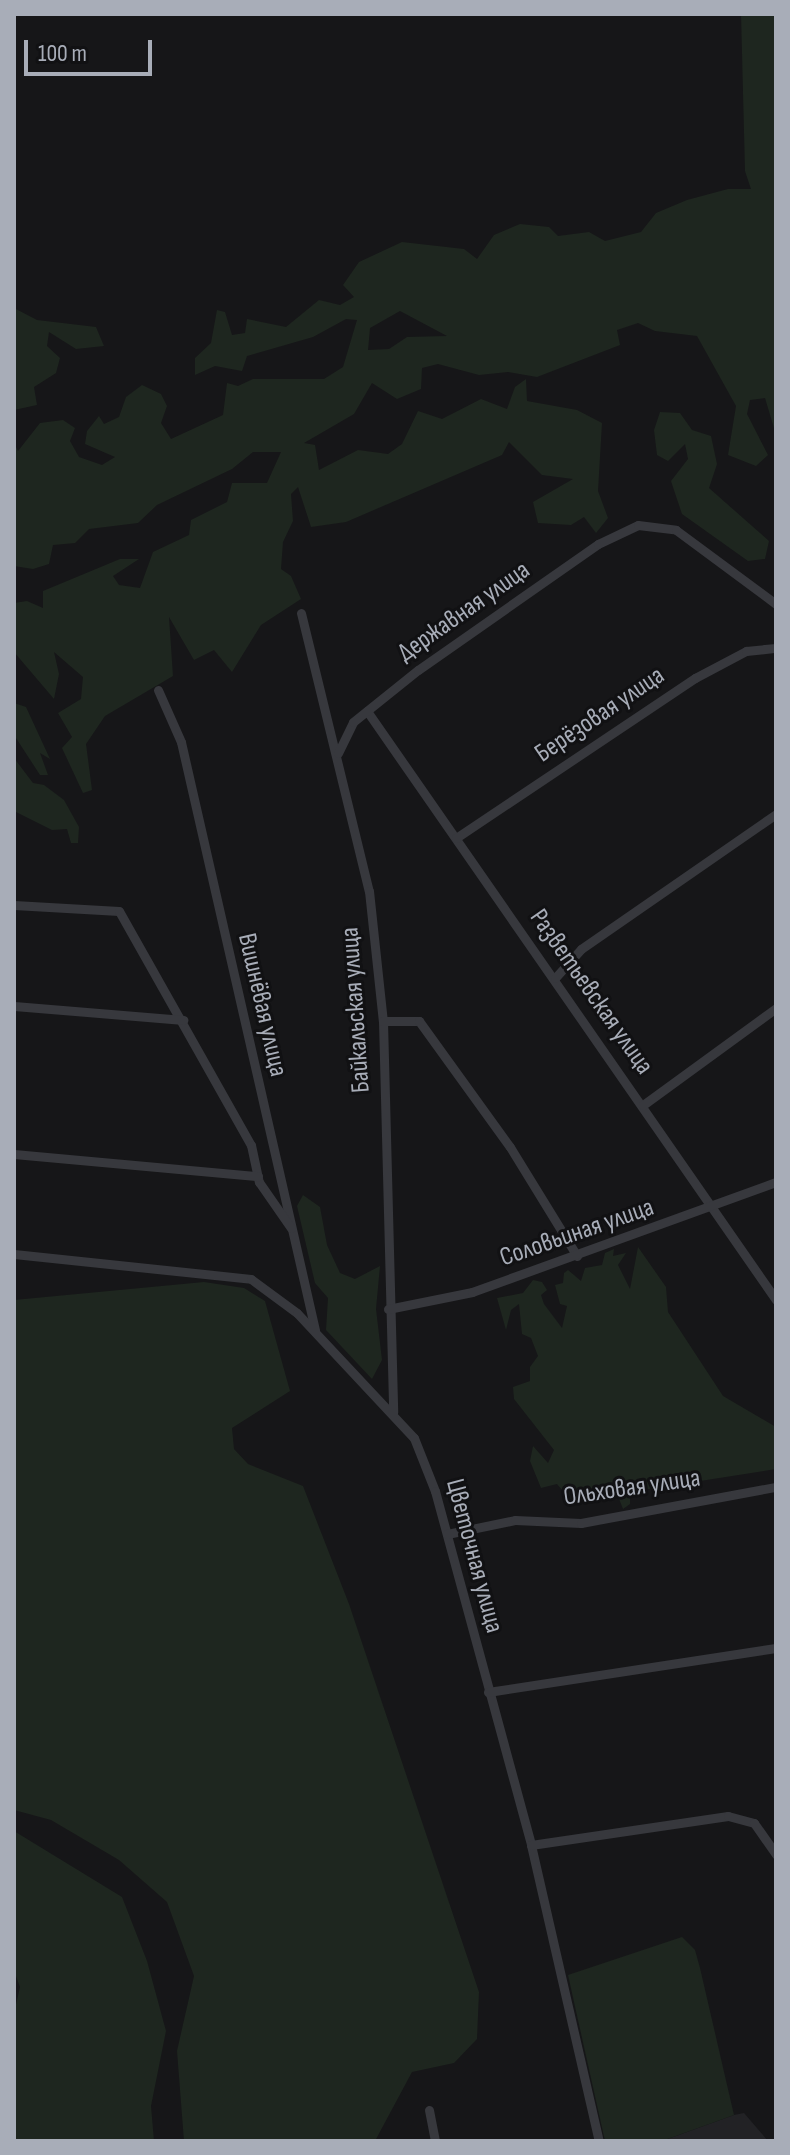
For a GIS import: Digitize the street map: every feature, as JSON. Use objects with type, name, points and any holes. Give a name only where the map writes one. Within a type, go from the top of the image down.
[{"type":"street","name":"Державная улица","points":[[337,756],[341,737],[367,711],[598,544],[638,525],[676,530],[776,604]]},
{"type":"street","name":"Байкальская улица","points":[[301,613],[369,891],[383,1021],[393,1412]]},
{"type":"street","name":"Берёзовая улица","points":[[456,838],[695,678],[746,651],[776,648]]},
{"type":"street","name":"Вишнёвая улица","points":[[158,690],[181,742],[316,1333]]},
{"type":"street","name":"Разветьевская улица","points":[[367,711],[776,1300]]},
{"type":"street","points":[[555,978],[581,949],[775,817]]},
{"type":"street","points":[[14,905],[119,911],[251,1145],[258,1176],[293,1231]]},
{"type":"street","points":[[14,1006],[183,1020]]},
{"type":"street","points":[[643,1105],[776,1008]]},
{"type":"street","points":[[383,1021],[419,1021],[510,1147],[577,1256]]},
{"type":"street","points":[[14,1154],[258,1176]]},
{"type":"street","name":"Соловьиная улица","points":[[388,1309],[472,1292],[713,1209],[776,1182]]},
{"type":"street","name":"Цветочная улица","points":[[14,1254],[251,1279],[316,1333],[414,1438],[447,1534],[531,1845],[599,2141]]},
{"type":"street","name":"Ольховая улица","points":[[447,1534],[515,1520],[581,1523],[776,1487]]},
{"type":"street","points":[[488,1692],[776,1648]]},
{"type":"street","points":[[531,1845],[728,1816],[754,1823],[776,1855]]},
{"type":"street","points":[[429,2110],[435,2141]]},
{"type":"shaded area","points":[[741,14],[776,14],[776,435],[765,398],[750,400],[747,414],[768,455],[756,466],[728,455],[736,406],[697,336],[655,331],[638,323],[617,330],[620,345],[537,377],[508,372],[479,375],[438,364],[422,368],[421,389],[397,399],[372,383],[354,414],[304,443],[315,445],[319,470],[358,450],[388,454],[402,444],[418,411],[442,419],[481,399],[507,409],[515,387],[526,379],[527,401],[577,410],[602,423],[598,491],[608,518],[596,533],[584,517],[571,525],[538,523],[533,502],[573,479],[542,475],[509,442],[502,455],[346,522],[311,527],[298,487],[291,494],[293,521],[283,542],[281,569],[291,576],[301,599],[261,625],[232,672],[214,650],[194,660],[169,617],[173,676],[105,716],[86,744],[92,790],[83,793],[62,748],[72,737],[58,713],[81,699],[83,677],[54,652],[59,674],[54,699],[14,652],[14,603],[27,601],[43,608],[43,591],[120,559],[139,559],[113,576],[119,585],[140,588],[153,552],[189,535],[191,520],[227,502],[232,483],[267,483],[281,452],[253,452],[232,469],[157,505],[138,523],[89,529],[75,543],[53,545],[49,564],[33,569],[14,566],[14,443],[18,451],[40,423],[63,420],[75,428],[70,441],[79,457],[102,465],[115,457],[85,444],[87,431],[99,416],[104,424],[119,417],[126,397],[142,385],[161,394],[167,406],[161,423],[171,439],[223,415],[227,383],[238,386],[253,379],[324,379],[343,367],[357,320],[346,319],[313,337],[247,356],[242,371],[215,366],[195,375],[195,358],[211,343],[217,310],[225,312],[232,335],[245,333],[247,319],[286,327],[319,300],[340,305],[354,297],[343,285],[359,262],[402,242],[464,249],[477,259],[494,235],[520,224],[549,227],[558,236],[589,232],[605,241],[641,232],[656,213],[687,200],[728,189],[751,189],[745,171]],"holes":[[[400,311],[447,336],[407,337],[389,349],[368,350],[370,328]]]},
{"type":"shaded area","points":[[14,308],[37,320],[96,327],[104,346],[76,349],[49,332],[47,346],[60,358],[56,373],[34,387],[37,405],[14,410]]},
{"type":"shaded area","points":[[660,412],[680,413],[692,430],[711,436],[717,464],[709,488],[769,541],[765,559],[748,561],[682,514],[671,481],[688,459],[685,444],[668,461],[657,455],[654,430]]},
{"type":"shaded area","points":[[14,703],[26,707],[50,759],[40,753],[48,775],[40,775],[14,735]]},
{"type":"shaded area","points":[[14,758],[33,783],[44,785],[64,800],[79,827],[78,843],[71,843],[67,829],[52,830],[14,811]]},
{"type":"shaded area","points":[[303,1195],[320,1207],[327,1245],[340,1273],[355,1279],[380,1266],[376,1309],[382,1360],[372,1379],[326,1330],[328,1298],[315,1283],[297,1206]]},
{"type":"shaded area","points":[[638,1247],[666,1287],[668,1312],[723,1396],[776,1427],[776,1469],[630,1492],[630,1504],[623,1509],[618,1496],[571,1501],[557,1484],[541,1488],[530,1461],[533,1446],[548,1463],[554,1450],[514,1399],[513,1387],[530,1381],[530,1367],[538,1356],[531,1338],[522,1334],[519,1304],[511,1310],[506,1330],[497,1298],[523,1293],[533,1280],[542,1282],[547,1290],[541,1295],[544,1304],[562,1328],[567,1306],[560,1304],[555,1285],[563,1283],[564,1273],[568,1270],[581,1281],[585,1268],[602,1265],[605,1253],[614,1249],[613,1256],[626,1253],[618,1265],[630,1289]]},
{"type":"shaded area","points":[[204,1282],[244,1288],[265,1301],[290,1391],[232,1428],[234,1449],[248,1464],[303,1486],[349,1604],[479,1992],[477,2039],[454,2063],[412,2072],[375,2141],[184,2141],[177,2051],[194,1976],[167,1902],[119,1860],[51,1820],[14,1810],[14,1300]]},
{"type":"shaded area","points":[[14,1831],[122,1897],[147,1961],[166,2031],[151,2106],[154,2141],[14,2141],[14,2013],[20,1987],[14,1971]]},
{"type":"shaded area","points":[[682,1937],[695,1950],[734,2115],[662,2141],[605,2141],[568,1975]]},
{"type":"shaded area","points":[[744,2113],[768,2141],[662,2141],[734,2115]]}]
